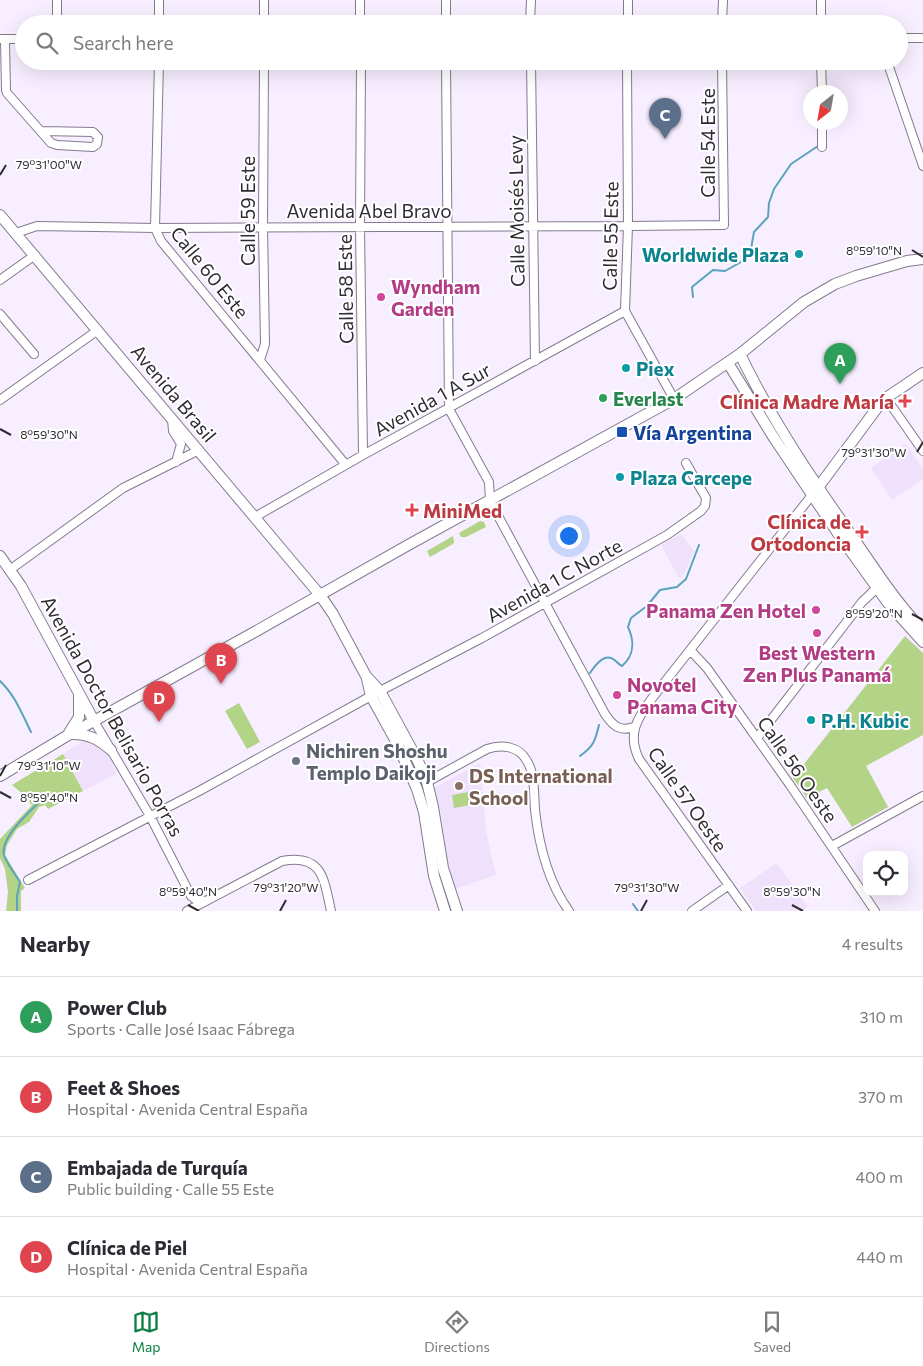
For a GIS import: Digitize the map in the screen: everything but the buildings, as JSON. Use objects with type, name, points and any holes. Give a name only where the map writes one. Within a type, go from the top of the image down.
[{"type":"main road","name":"Avenida Brasil","points":[[0,215],[320,594],[333,614],[375,694]]},
{"type":"main road","points":[[0,776],[68,735],[320,594],[674,399],[728,363],[804,302],[835,284],[864,274],[923,259]]},
{"type":"main road","points":[[740,354],[815,492],[909,628],[923,642]]},
{"type":"main road","points":[[728,363],[774,438],[807,479]]},
{"type":"main road","points":[[815,492],[875,410],[886,398],[923,373]]},
{"type":"main road","points":[[740,381],[744,375],[751,377]]},
{"type":"main road","name":"Avenida Doctor Belisario Porras","points":[[0,556],[11,569],[94,721]]},
{"type":"main road","points":[[880,585],[923,630]]},
{"type":"main road","points":[[68,735],[79,717],[79,692]]},
{"type":"main road","points":[[375,694],[418,761],[427,782],[434,807],[443,868],[457,911]]},
{"type":"main road","points":[[375,694],[418,789],[424,812],[434,876],[445,911]]},
{"type":"main road","points":[[68,735],[83,734],[93,737],[111,750]]},
{"type":"street","points":[[57,0],[57,15]]},
{"type":"street","points":[[159,0],[159,15]]},
{"type":"street","points":[[264,0],[264,15]]},
{"type":"street","points":[[360,0],[360,15]]},
{"type":"street","points":[[446,0],[446,15]]},
{"type":"street","points":[[530,15],[531,0]]},
{"type":"street","points":[[628,0],[628,15]]},
{"type":"street","points":[[722,15],[723,0]]},
{"type":"street","points":[[821,0],[821,15]]},
{"type":"street","points":[[908,38],[923,38]]},
{"type":"street","points":[[15,39],[2,40],[7,93],[51,143],[93,147],[97,144],[98,137],[93,132],[42,131]]},
{"type":"street","name":"Calle 60 Este","points":[[159,70],[155,228],[160,241],[346,465]]},
{"type":"street","name":"Calle 59 Este","points":[[260,360],[265,344],[263,227],[264,70]]},
{"type":"street","name":"Calle 58 Este","points":[[361,70],[360,226],[363,455]]},
{"type":"street","points":[[446,70],[449,409],[489,482],[490,501],[544,604],[610,722],[619,729],[626,730],[634,727],[650,700],[815,492]]},
{"type":"street","name":"Calle Moisés Levy","points":[[530,70],[535,361]]},
{"type":"street","name":"Calle 55 Este","points":[[627,70],[628,226],[625,311],[674,399]]},
{"type":"street","name":"Calle 54 Este","points":[[722,70],[724,225]]},
{"type":"street","points":[[821,70],[822,85]]},
{"type":"street","points":[[890,70],[923,166]]},
{"type":"street","points":[[822,130],[822,147]]},
{"type":"street","name":"Avenida Abel Bravo","points":[[16,233],[37,226],[155,228],[724,225]]},
{"type":"street","points":[[0,280],[35,255]]},
{"type":"street","name":"Avenida 1 A Sur","points":[[255,517],[363,455],[625,311]]},
{"type":"street","points":[[0,314],[34,354]]},
{"type":"street","points":[[0,400],[98,330]]},
{"type":"street","points":[[886,398],[923,451]]},
{"type":"street","points":[[172,419],[173,431],[181,444],[176,462]]},
{"type":"street","points":[[11,569],[123,488],[199,450]]},
{"type":"street","name":"Avenida 1 C Norte","points":[[28,880],[201,790],[667,535],[705,506],[706,498],[686,463]]},
{"type":"street","points":[[756,738],[862,602],[880,585]]},
{"type":"street","name":"Calle 56 Oeste","points":[[690,650],[707,668],[832,846],[875,911]]},
{"type":"street","name":"Avenida Doctor Belisario Porras","points":[[94,721],[150,816],[191,896]]},
{"type":"street","name":"Calle 57 Oeste","points":[[634,727],[632,738],[639,759],[747,911]]},
{"type":"street","points":[[427,782],[487,749],[494,747],[514,748],[522,753],[528,762],[531,774],[537,826],[546,866],[557,891],[569,911]]},
{"type":"street","points":[[832,846],[923,796]]},
{"type":"street","points":[[186,911],[282,861],[295,858],[306,860],[316,866],[322,874],[332,911]]},
{"type":"street","points":[[692,911],[729,885]]},
{"type":"street","points":[[186,911],[191,896],[205,901]]},
{"type":"shaded area","points":[[906,444],[923,469],[923,479],[892,500],[871,468]]},
{"type":"shaded area","points":[[681,534],[694,551],[684,575],[679,578],[661,545]]},
{"type":"shaded area","points":[[83,741],[92,741],[107,752],[117,773],[83,791],[63,754]]},
{"type":"shaded area","points":[[480,763],[486,831],[496,875],[455,889],[446,854],[441,812],[434,788]]},
{"type":"shaded area","points":[[777,863],[808,907],[801,911],[756,911],[740,888]]},
{"type":"green space","points":[[480,521],[484,522],[486,527],[466,537],[461,537],[459,533]]},
{"type":"green space","points":[[453,536],[453,544],[430,557],[427,551]]},
{"type":"green space","points":[[905,636],[923,653],[923,735],[866,766],[888,807],[852,827],[827,788],[807,798],[793,778]]},
{"type":"green space","points":[[239,703],[260,742],[247,749],[225,711]]},
{"type":"green space","points":[[63,754],[83,791],[48,809],[45,805],[39,807],[29,822],[17,829],[7,845],[5,855],[25,888],[21,891],[21,911],[6,911],[8,892],[5,869],[0,858],[0,839],[32,805],[29,802],[30,800],[12,785]]},
{"type":"green space","points":[[479,790],[481,803],[454,808],[452,795]]},
{"type":"waterway","points":[[693,297],[692,287],[713,270],[725,271],[741,262],[751,249],[754,232],[768,217],[769,203],[774,189],[791,164],[818,146]]},
{"type":"waterway","points":[[590,673],[604,658],[612,659],[622,666],[626,662],[632,647],[628,627],[631,618],[647,606],[660,590],[677,587],[686,579],[699,545]]},
{"type":"waterway","points":[[0,681],[14,699],[31,732]]},
{"type":"waterway","points":[[580,756],[593,743],[599,725]]},
{"type":"waterway","points":[[17,911],[17,896],[20,882],[5,858],[4,848],[6,841],[16,826],[40,801]]},
{"type":"waterway","points":[[633,904],[638,911]]},
{"type":"place","name":"Embajada de Turquía","points":[[665,139]]},
{"type":"place","name":"Worldwide Plaza","points":[[799,254]]},
{"type":"place","name":"Wyndham Garden","points":[[381,297]]},
{"type":"place","name":"Piex","points":[[626,368]]},
{"type":"place","name":"Power Club","points":[[840,384]]},
{"type":"place","name":"Everlast","points":[[603,398]]},
{"type":"place","name":"Clínica Madre María","points":[[905,401]]},
{"type":"place","name":"Vía Argentina","points":[[622,432]]},
{"type":"place","name":"Plaza Carcepe","points":[[620,477]]},
{"type":"place","name":"MiniMed","points":[[412,510]]},
{"type":"place","name":"Clínica de Ortodoncia","points":[[862,532]]},
{"type":"place","name":"Panama Zen Hotel","points":[[816,610]]},
{"type":"place","name":"Best Western Zen Plus Panamá","points":[[817,633]]},
{"type":"place","name":"Feet & Shoes","points":[[221,684]]},
{"type":"place","name":"Novotel Panama City","points":[[617,695]]},
{"type":"place","name":"P.H. Kubic","points":[[811,720]]},
{"type":"place","name":"Clínica de Piel","points":[[159,722]]},
{"type":"place","name":"Nichiren Shoshu Templo Daikoji","points":[[296,761]]},
{"type":"place","name":"DS International School","points":[[459,786]]}]
